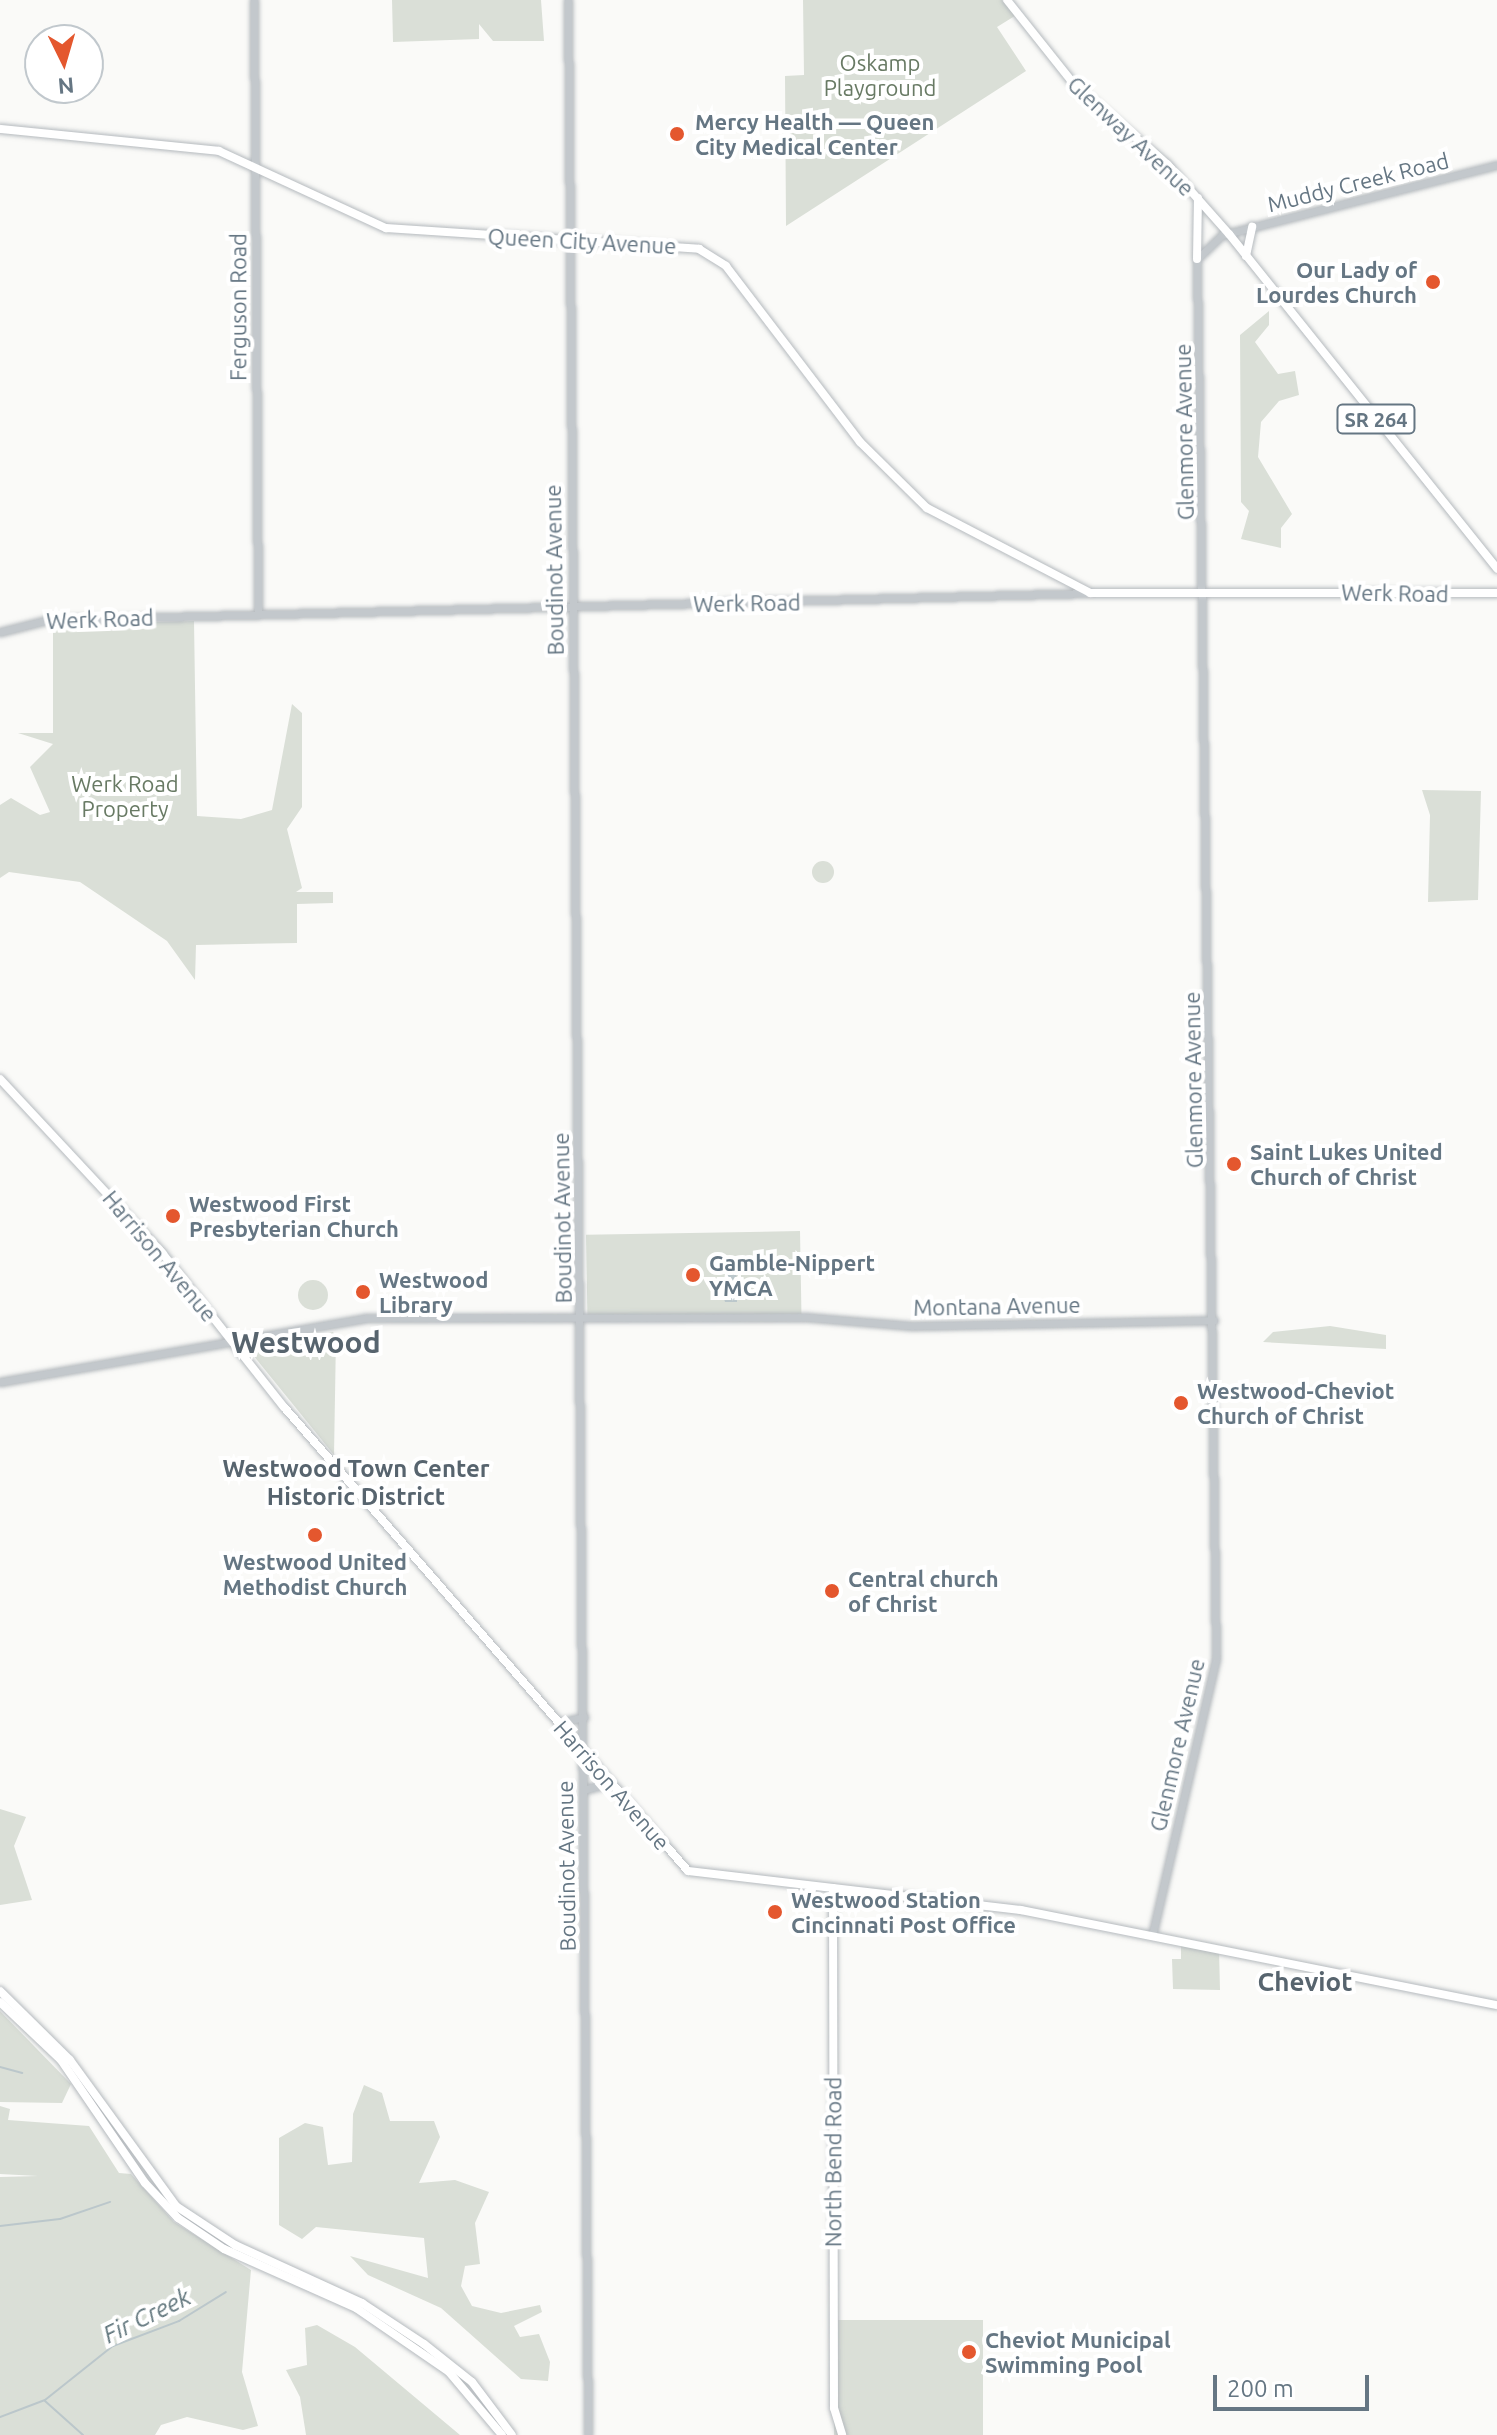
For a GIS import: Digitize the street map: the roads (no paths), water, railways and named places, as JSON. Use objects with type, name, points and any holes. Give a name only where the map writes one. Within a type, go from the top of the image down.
[{"type":"main road","name":"Glenway Avenue","points":[[1007,0],[1077,88],[1198,198],[1497,569]]},
{"type":"main road","name":"Queen City Avenue","points":[[0,129],[120,136],[256,165],[386,228],[678,244],[711,255],[860,442],[927,508],[1090,593]]},
{"type":"main road","points":[[1197,259],[1198,198]]},
{"type":"main road","points":[[1246,256],[1252,227]]},
{"type":"main road","points":[[1492,593],[1497,583]]},
{"type":"main road","name":"Werk Road","points":[[1090,593],[1492,593]]},
{"type":"main road","name":"Harrison Avenue","points":[[0,1079],[144,1231],[244,1358],[558,1723],[692,1872],[1011,1908],[1497,2005]]},
{"type":"main road","name":"North Bend Road","points":[[833,1888],[834,2408],[842,2435]]},
{"type":"main road","points":[[0,1991],[70,2060],[176,2206],[214,2234],[347,2295],[399,2328],[472,2382],[512,2435]]},
{"type":"main road","points":[[0,2002],[61,2060],[145,2183],[178,2218],[224,2249],[356,2308],[449,2372],[502,2435]]},
{"type":"street","name":"Ferguson Road","points":[[254,0],[258,614]]},
{"type":"street","name":"Boudinot Avenue","points":[[568,0],[588,2435]]},
{"type":"street","name":"Muddy Creek Road","points":[[1229,234],[1497,165]]},
{"type":"street","points":[[1197,259],[1210,241],[1229,234]]},
{"type":"street","name":"Glenmore Avenue","points":[[1152,1936],[1215,1670],[1214,1320],[1197,259]]},
{"type":"street","name":"Werk Road","points":[[0,632],[47,620],[1090,593]]},
{"type":"street","name":"Montana Avenue","points":[[0,1382],[229,1339],[265,1337],[365,1318],[581,1323],[1214,1320]]},
{"type":"street","points":[[244,1358],[253,1338]]},
{"type":"street","points":[[558,1723],[584,1717]]},
{"type":"street","points":[[583,1790],[612,1784]]},
{"type":"waterway","points":[[0,2067],[22,2073]]},
{"type":"waterway","points":[[0,2226],[60,2219],[110,2202]]},
{"type":"waterway","name":"Fir Creek","points":[[0,2417],[45,2400],[113,2346],[179,2321],[226,2292]]},
{"type":"waterway","points":[[45,2401],[83,2435]]},
{"type":"place","name":"Mercy Health — Queen City Medical Center","points":[[677,134]]},
{"type":"place","name":"Our Lady of Lourdes Church","points":[[1433,282]]},
{"type":"place","name":"Saint Lukes United Church of Christ","points":[[1234,1164]]},
{"type":"place","name":"Westwood First Presbyterian Church","points":[[173,1216]]},
{"type":"place","name":"Gamble-Nippert YMCA","points":[[693,1275]]},
{"type":"place","name":"Westwood Library","points":[[363,1292]]},
{"type":"place","name":"Westwood-Cheviot Church of Christ","points":[[1181,1403]]},
{"type":"place","name":"Westwood United Methodist Church","points":[[315,1535]]},
{"type":"place","name":"Central church of Christ","points":[[832,1591]]},
{"type":"place","name":"Westwood Station Cincinnati Post Office","points":[[775,1912]]},
{"type":"place","name":"Cheviot Municipal Swimming Pool","points":[[969,2352]]},
{"type":"district","name":"Westwood","points":[[306,1342]]},
{"type":"district","name":"Westwood Town Center Historic District","points":[[356,1483]]},
{"type":"district","name":"Cheviot","points":[[1305,1982]]},
{"type":"park label","name":"Oskamp Playground","points":[[880,74]]},
{"type":"park label","name":"Werk Road Property","points":[[125,796]]}]
